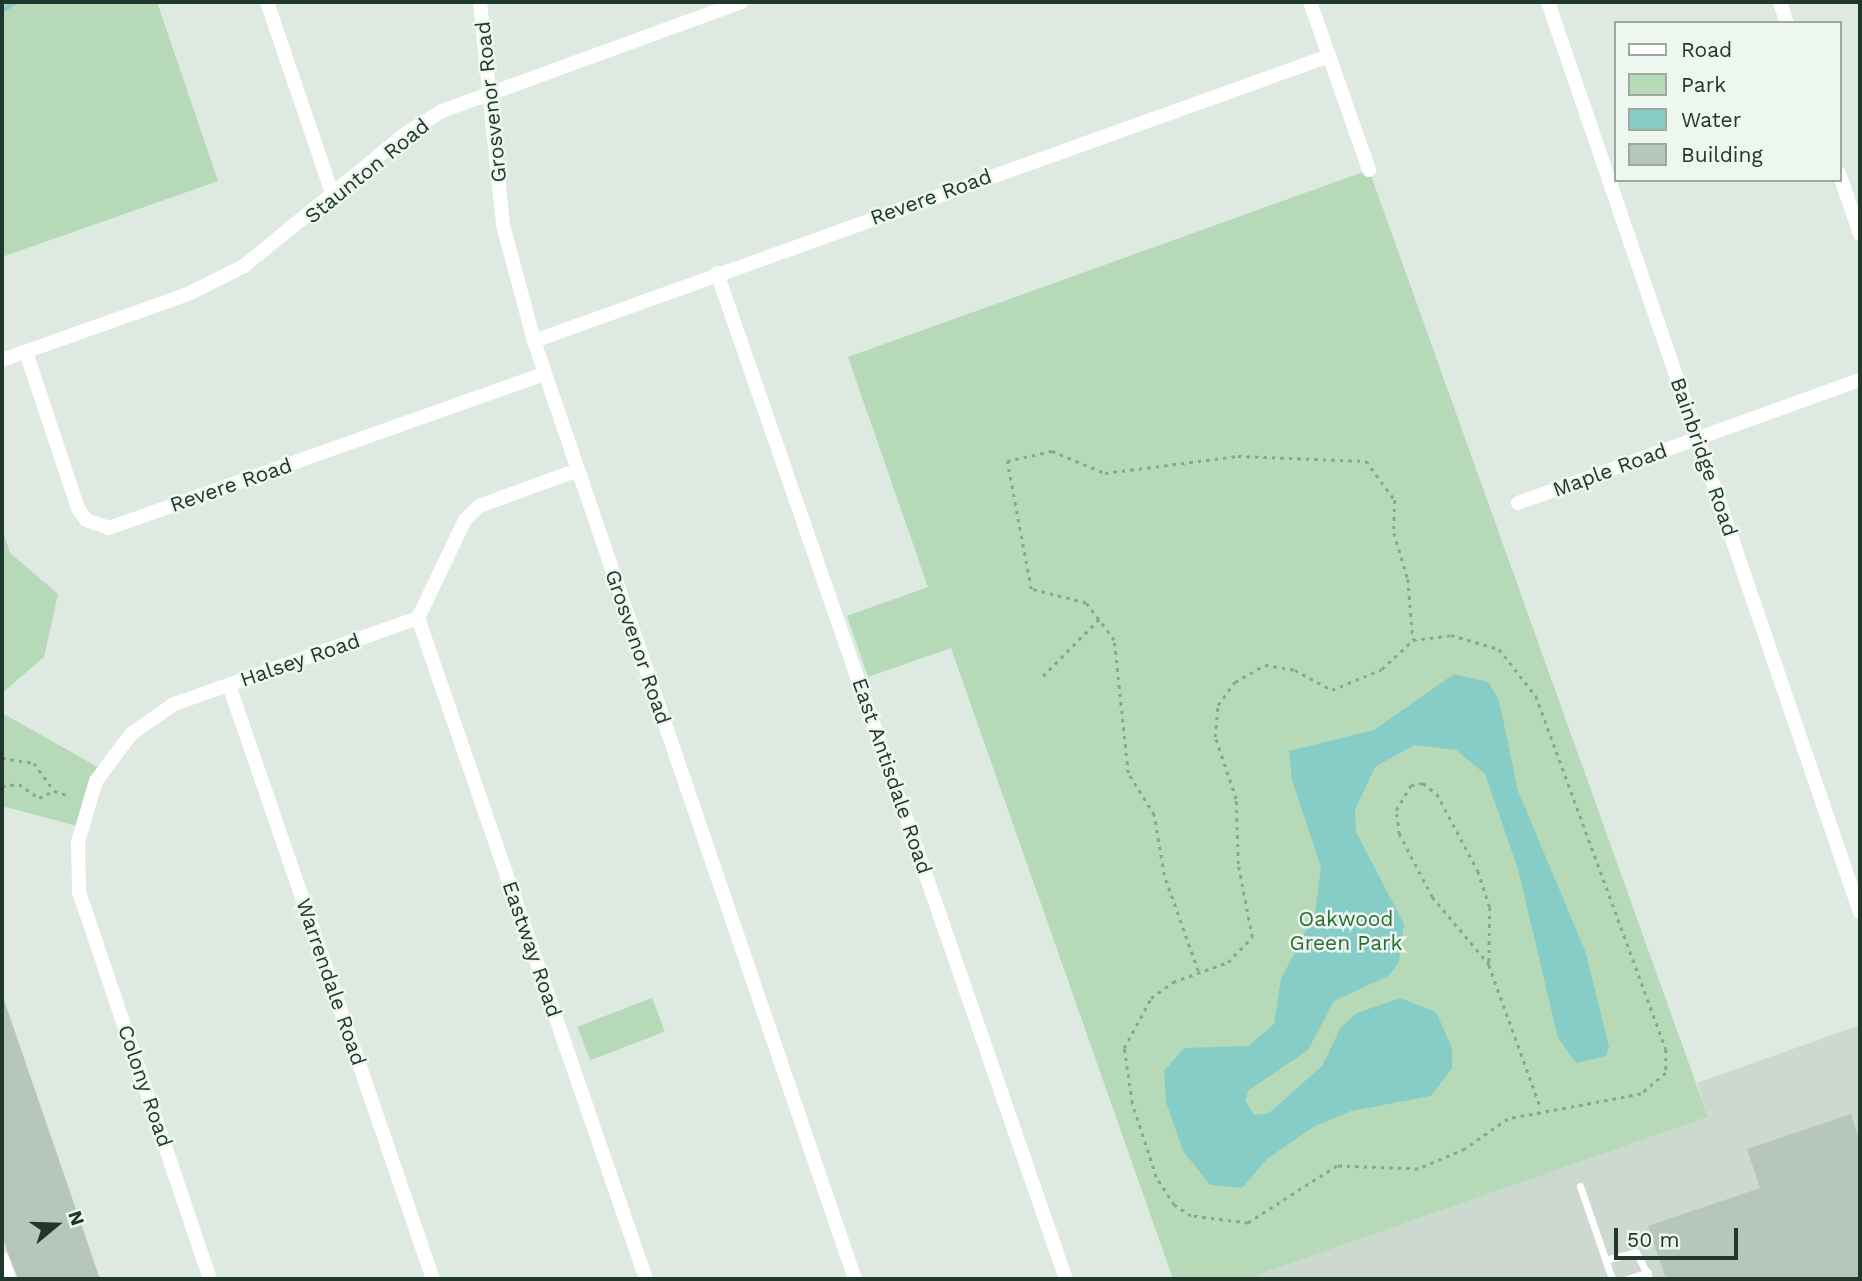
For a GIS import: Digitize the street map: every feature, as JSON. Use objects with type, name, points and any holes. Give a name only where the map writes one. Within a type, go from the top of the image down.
[{"type":"street","points":[[267,2],[333,196]]},
{"type":"street","name":"Grosvenor Road","points":[[480,2],[493,88],[503,225],[534,341],[855,1279]]},
{"type":"street","points":[[692,2],[697,18]]},
{"type":"street","name":"Staunton Road","points":[[2,360],[232,272],[333,196],[405,134],[493,88],[742,2]]},
{"type":"street","points":[[1310,2],[1369,170]]},
{"type":"street","name":"Bainbridge Road","points":[[1548,2],[1860,912]]},
{"type":"street","points":[[1780,2],[1786,21]]},
{"type":"street","name":"Revere Road","points":[[534,341],[1329,56]]},
{"type":"street","points":[[1841,179],[1860,234]]},
{"type":"street","name":"East Antisdale Road","points":[[718,273],[1066,1279]]},
{"type":"street","name":"Revere Road","points":[[26,352],[78,508],[86,520],[109,528],[544,374]]},
{"type":"street","name":"Maple Road","points":[[1518,503],[1860,380]]},
{"type":"street","points":[[418,618],[465,520],[479,506],[578,470]]},
{"type":"street","name":"Halsey Road","points":[[79,892],[81,827],[96,781],[112,756],[148,720],[229,685],[418,618]]},
{"type":"street","name":"Eastway Road","points":[[418,618],[646,1279]]},
{"type":"street","name":"Warrendale Road","points":[[229,685],[433,1279]]},
{"type":"street","name":"Colony Road","points":[[79,892],[210,1279]]},
{"type":"street","points":[[2,1259],[9,1279]]},
{"type":"lane","points":[[1580,1186],[1612,1279]]},
{"type":"lane","points":[[1605,1261],[1636,1252],[1649,1276],[1627,1279]]},
{"type":"path","points":[[1198,972],[1164,875],[1157,822],[1128,773],[1119,659],[1099,618],[1079,600],[1037,596],[1031,589],[1004,470],[1010,458],[1052,451],[1105,473],[1238,456],[1344,456],[1366,461],[1395,500],[1393,526],[1408,579],[1413,640]]},
{"type":"path","points":[[1043,676],[1099,618]]},
{"type":"path","points":[[1451,635],[1489,643],[1525,678],[1578,801],[1666,1049],[1666,1073],[1641,1094],[1542,1109],[1508,1119],[1465,1149],[1418,1170],[1337,1166],[1282,1207],[1242,1225],[1191,1216],[1174,1205],[1157,1177],[1124,1062],[1141,1009],[1163,989],[1198,972],[1238,955],[1253,930],[1238,864],[1236,799],[1215,737],[1225,692],[1258,668],[1276,665],[1325,690],[1346,687],[1382,669],[1413,640],[1451,635]]},
{"type":"path","points":[[2,758],[34,764],[54,791],[69,796]]},
{"type":"path","points":[[1489,965],[1490,907],[1478,871],[1437,794],[1423,783],[1411,785],[1398,800],[1399,834],[1432,897],[1489,965],[1542,1109]]},
{"type":"path","points":[[2,786],[19,784],[39,798],[54,791]]},
{"type":"shaded area","points":[[1860,1025],[1860,1279],[1246,1279],[1708,1117],[1697,1083]]},
{"type":"green space","points":[[2,2],[157,2],[218,181],[2,257]]},
{"type":"green space","name":"Oakwood Green Park","points":[[1369,170],[1708,1117],[1246,1279],[1173,1279],[951,648],[868,677],[847,616],[928,587],[848,357]]},
{"type":"green space","points":[[2,528],[10,553],[58,594],[44,657],[2,693]]},
{"type":"green space","points":[[2,713],[103,770],[81,827],[2,806]]},
{"type":"green space","points":[[652,998],[665,1032],[590,1060],[577,1027]]},
{"type":"water","points":[[1454,674],[1488,682],[1499,700],[1518,791],[1586,953],[1609,1047],[1606,1056],[1576,1063],[1558,1038],[1518,869],[1485,774],[1456,750],[1414,745],[1375,767],[1355,810],[1356,832],[1404,924],[1399,963],[1388,976],[1334,1001],[1308,1050],[1249,1090],[1245,1100],[1254,1115],[1269,1113],[1322,1066],[1341,1027],[1357,1013],[1400,998],[1436,1012],[1452,1048],[1452,1068],[1431,1096],[1351,1111],[1313,1127],[1267,1159],[1242,1188],[1210,1185],[1183,1151],[1166,1102],[1164,1071],[1184,1048],[1248,1046],[1274,1024],[1281,979],[1315,913],[1321,867],[1292,780],[1289,751],[1374,730]]},
{"type":"building","points":[[4,1000],[100,1279],[18,1279],[7,1251],[2,1236]]},
{"type":"building","points":[[1851,1114],[1860,1143],[1860,1279],[1666,1279],[1648,1226],[1760,1188],[1747,1149]]},
{"type":"waterway","points":[[2,10],[14,2]]}]
